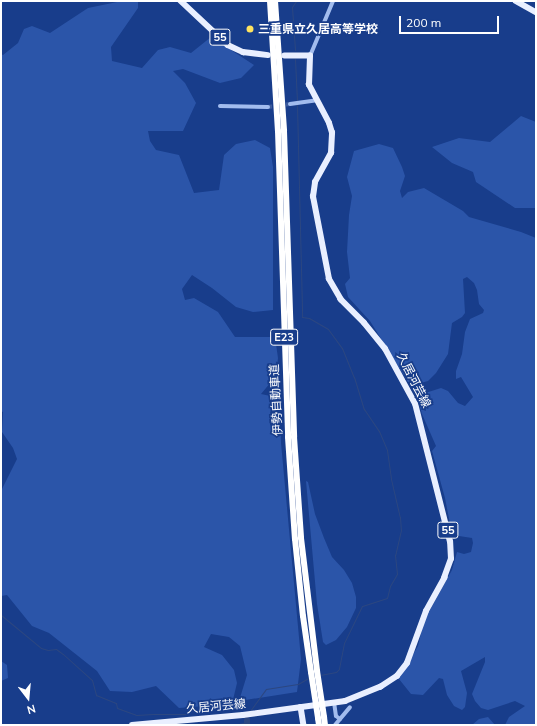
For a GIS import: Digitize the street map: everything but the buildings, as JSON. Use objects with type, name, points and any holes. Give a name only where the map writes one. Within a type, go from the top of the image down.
[{"type":"highway","name":"伊勢自動車道","points":[[270,1],[278,131],[288,437],[295,539],[303,616],[314,671],[321,718],[325,725]]},
{"type":"highway","name":"伊勢自動車道","points":[[275,1],[284,131],[294,437],[301,538],[314,671]]},
{"type":"highway","name":"伊勢自動車道","points":[[319,725],[321,718]]},
{"type":"main road","name":"55","points":[[181,1],[228,45],[243,52],[268,55]]},
{"type":"main road","points":[[516,1],[536,12]]},
{"type":"main road","points":[[285,56],[310,56]]},
{"type":"main road","name":"久居河芸線","points":[[132,725],[243,715],[334,702],[357,697],[380,687],[392,680],[404,668],[410,658],[426,611],[449,567],[452,553],[446,523],[416,404],[385,349],[364,323],[341,300],[328,274],[313,197],[316,182],[331,153],[333,137],[329,123],[309,85],[308,77],[310,56]]},
{"type":"main road","points":[[301,707],[304,725]]},
{"type":"street","points":[[310,56],[333,1]]},
{"type":"street","points":[[290,104],[317,100]]},
{"type":"street","points":[[220,106],[268,106]]},
{"type":"street","points":[[334,702],[336,716],[340,719]]},
{"type":"street","points":[[335,725],[350,707]]},
{"type":"shaded area","points":[[122,1],[138,1],[138,8],[111,47],[112,61],[142,68],[158,50],[170,47],[191,53],[211,37],[254,65],[241,78],[220,83],[183,69],[173,71],[185,83],[196,103],[183,131],[148,131],[150,141],[156,150],[179,155],[194,193],[219,190],[224,155],[236,144],[255,140],[270,148],[273,167],[273,310],[253,312],[236,307],[212,288],[192,275],[182,289],[185,300],[194,298],[218,312],[235,337],[275,337],[278,358],[276,376],[261,394],[280,398],[281,443],[301,659],[297,692],[239,701],[247,675],[240,646],[229,637],[211,634],[204,647],[222,655],[234,670],[237,683],[232,704],[179,708],[156,686],[132,692],[110,691],[97,671],[49,633],[32,626],[7,595],[1,596],[1,491],[17,459],[13,448],[2,432],[3,412],[1,411],[1,54],[3,55],[18,43],[24,29],[32,26],[50,33],[88,8]]},
{"type":"shaded area","points":[[521,116],[536,122],[536,208],[515,208],[476,182],[473,172],[452,163],[432,147],[459,138],[490,142]]},
{"type":"shaded area","points":[[379,144],[393,148],[402,167],[405,176],[400,191],[402,198],[408,192],[424,188],[463,211],[469,217],[521,232],[536,238],[536,725],[505,725],[509,717],[525,706],[515,701],[488,710],[481,708],[475,701],[472,694],[485,662],[485,657],[461,671],[467,693],[465,707],[462,710],[454,706],[447,695],[443,679],[439,678],[423,695],[411,694],[399,679],[418,646],[424,621],[452,570],[457,552],[464,554],[471,552],[473,543],[472,538],[459,536],[451,529],[445,498],[432,451],[436,446],[422,414],[419,403],[422,394],[441,388],[448,391],[458,403],[465,406],[473,397],[461,377],[456,379],[456,371],[462,354],[465,332],[470,319],[483,313],[484,310],[479,304],[477,290],[474,283],[467,277],[463,279],[465,313],[462,317],[452,323],[448,354],[436,373],[428,381],[417,384],[408,382],[370,321],[348,297],[345,284],[350,278],[347,252],[349,215],[352,196],[347,177],[354,151]]},
{"type":"shaded area","points":[[306,481],[308,482],[315,514],[332,557],[344,570],[352,583],[356,597],[356,608],[347,627],[336,640],[326,645],[323,642],[317,604]]},
{"type":"shaded area","points":[[1,661],[7,665],[8,678],[1,681]]},
{"type":"shaded area","points":[[488,717],[495,725],[472,725],[479,719]]},
{"type":"waterway","points":[[295,50],[292,7],[296,1]]},
{"type":"waterway","points":[[295,59],[297,102]]},
{"type":"waterway","points":[[297,105],[302,317],[309,318],[328,329],[342,348],[354,377],[364,409],[379,431],[387,450],[391,479],[400,517],[401,530],[395,555],[397,574],[390,586],[387,598],[362,606],[344,643],[339,669],[336,672],[321,675]]},
{"type":"waterway","points":[[1,615],[41,648],[48,650],[56,649],[63,654],[92,680],[96,695],[116,703],[117,708],[136,715],[186,714]]},
{"type":"waterway","points":[[250,711],[266,689],[298,684],[310,677]]},
{"type":"waterway","points":[[235,725],[247,722]]},
{"type":"tunnel","points":[[268,107],[290,104]]},
{"type":"place","name":"三重県立久居高等学校","points":[[250,29]]}]
